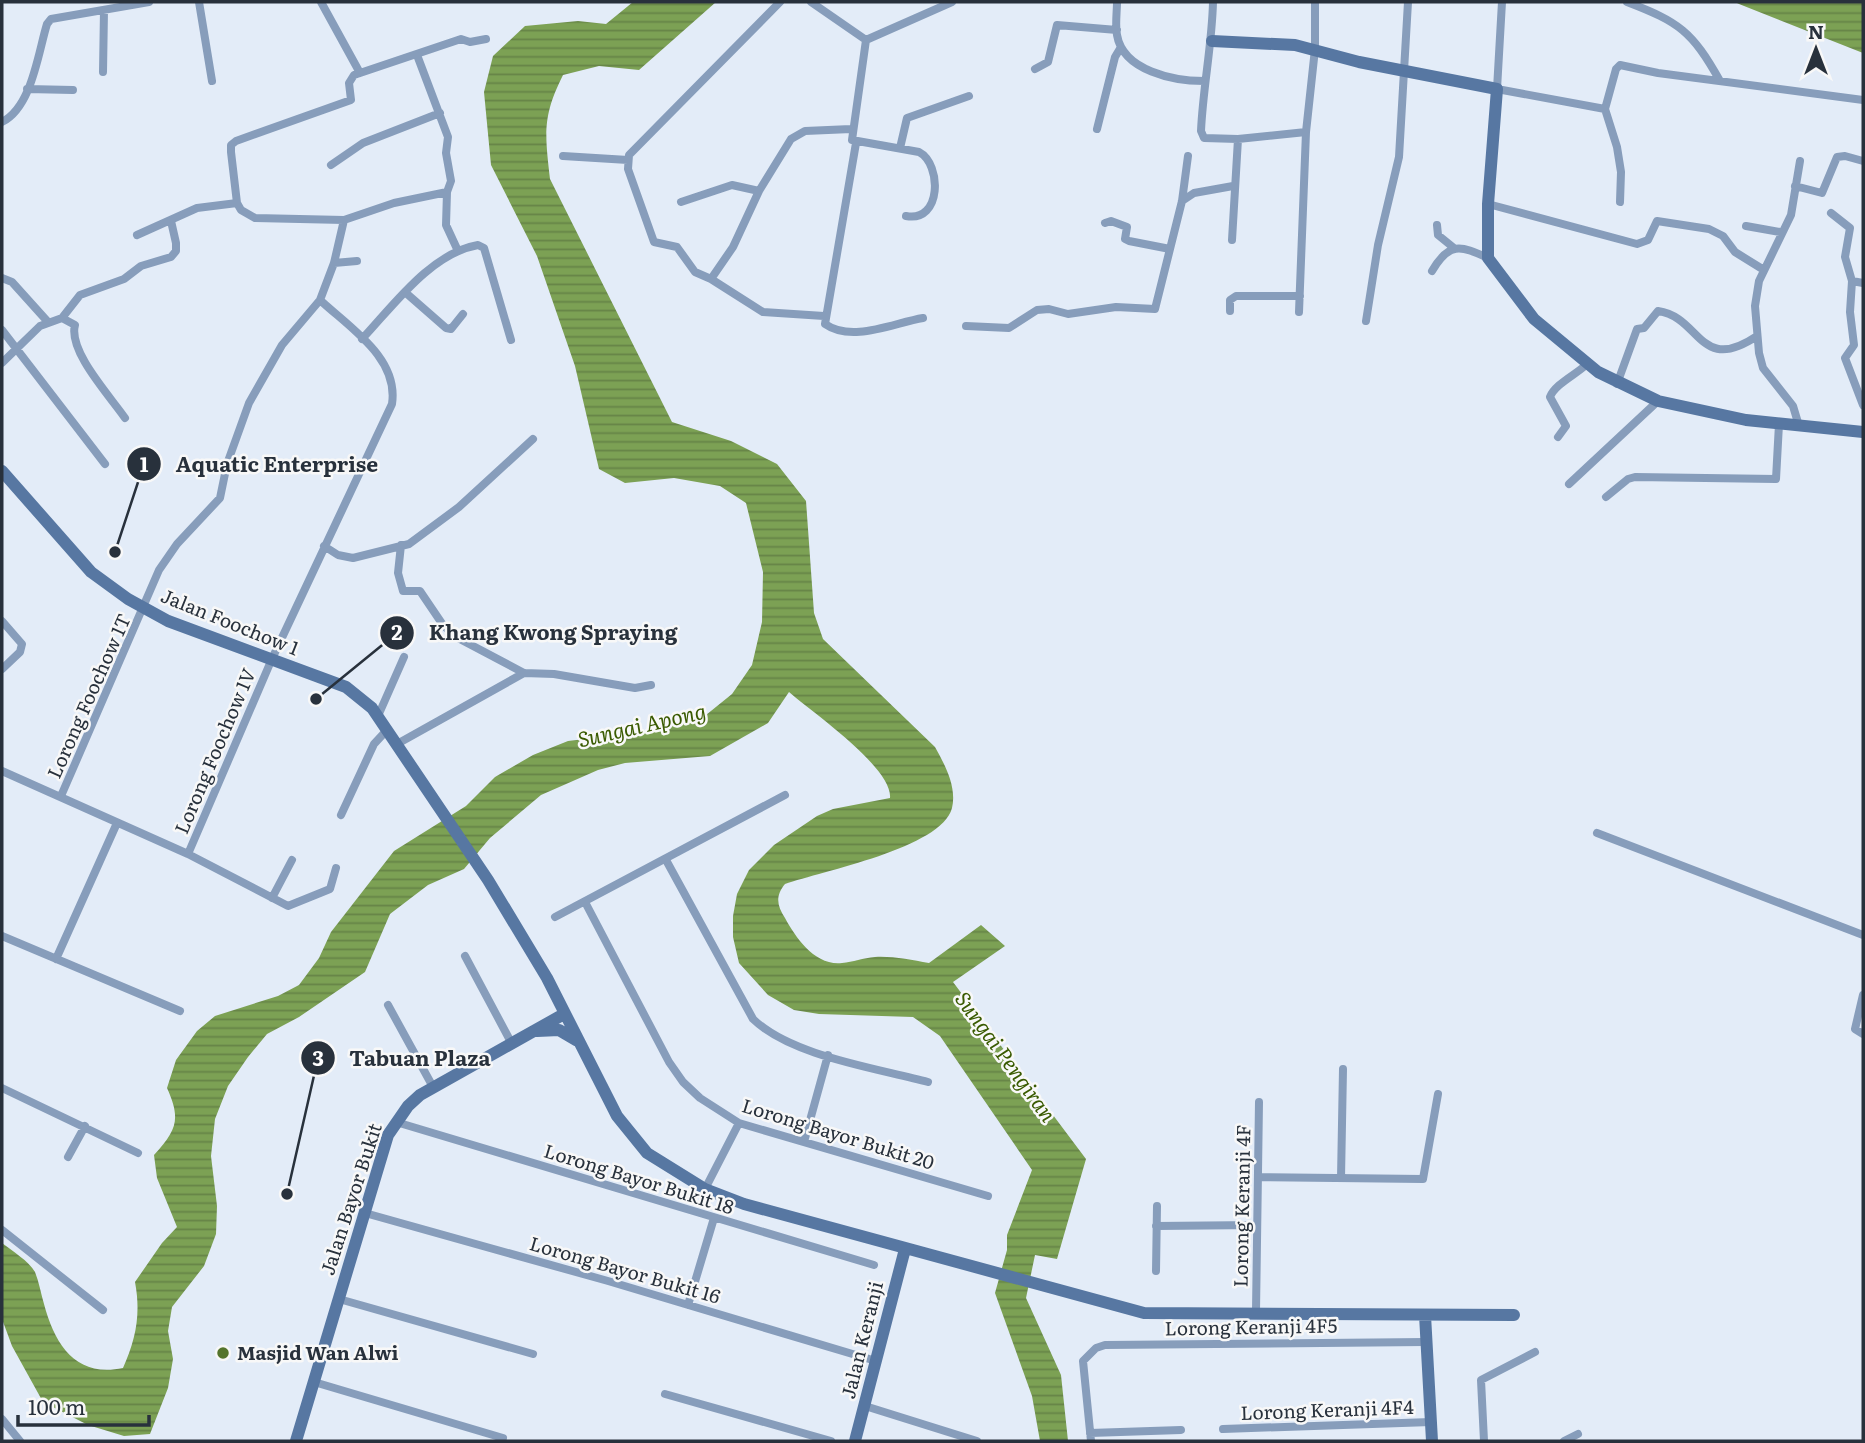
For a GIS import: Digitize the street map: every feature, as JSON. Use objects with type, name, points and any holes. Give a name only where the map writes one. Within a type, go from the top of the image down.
[{"type":"street","points":[[2,122],[15,113],[27,89],[49,21],[149,2]]},
{"type":"street","points":[[200,2],[212,80]]},
{"type":"street","points":[[321,2],[360,73]]},
{"type":"street","points":[[780,2],[628,160],[628,169],[651,240],[677,247],[695,272],[712,279],[763,312],[824,316]]},
{"type":"street","points":[[811,2],[866,40]]},
{"type":"street","points":[[866,40],[952,2]]},
{"type":"street","points":[[1117,2],[1116,30],[1121,47],[1132,59],[1157,75],[1180,81],[1204,81]]},
{"type":"street","points":[[1213,2],[1212,41],[1204,81],[1201,131],[1204,138],[1238,139],[1306,132]]},
{"type":"street","points":[[1299,312],[1306,132],[1315,49],[1315,2]]},
{"type":"street","points":[[1366,321],[1378,245],[1399,157],[1408,2]]},
{"type":"street","points":[[1488,258],[1488,204],[1502,2]]},
{"type":"street","points":[[1627,2],[1673,20],[1685,30],[1704,52],[1720,81]]},
{"type":"street","points":[[103,72],[104,10]]},
{"type":"street","points":[[1035,69],[1048,62],[1056,25],[1116,30]]},
{"type":"street","points":[[447,192],[394,203],[344,220],[255,218],[241,210],[237,203],[231,145],[351,100],[349,80],[360,73],[461,39],[470,43],[486,39]]},
{"type":"street","points":[[866,40],[851,129],[852,140],[856,143],[900,148],[928,157],[933,166],[931,208],[926,215],[918,218],[906,216]]},
{"type":"street","points":[[1212,41],[1295,45],[1497,89],[1605,109]]},
{"type":"street","points":[[1097,129],[1110,89],[1115,57],[1121,47]]},
{"type":"street","points":[[417,55],[448,137],[446,153],[451,181],[447,192],[446,225],[458,251]]},
{"type":"street","points":[[1620,202],[1621,172],[1605,109],[1616,69],[1620,65],[1863,100]]},
{"type":"street","points":[[27,89],[74,89]]},
{"type":"street","points":[[900,148],[907,118],[969,96]]},
{"type":"street","points":[[331,165],[363,143],[440,113]]},
{"type":"street","points":[[712,279],[733,247],[759,191],[791,139],[797,134],[851,129]]},
{"type":"street","points":[[1232,240],[1233,186],[1238,139]]},
{"type":"street","points":[[856,143],[824,316],[825,324],[832,329],[858,333],[923,318]]},
{"type":"street","points":[[563,156],[628,160]]},
{"type":"street","points":[[966,326],[1009,328],[1037,310],[1059,310],[1068,314],[1099,308],[1155,309],[1182,201],[1188,156]]},
{"type":"street","points":[[1795,186],[1822,193],[1837,158],[1845,156],[1863,161]]},
{"type":"street","points":[[1799,426],[1793,406],[1763,368],[1755,306],[1764,270],[1780,232],[1791,215],[1800,161]]},
{"type":"street","points":[[681,202],[732,185],[759,191]]},
{"type":"street","points":[[1182,201],[1194,193],[1233,186]]},
{"type":"street","points":[[137,235],[197,208],[237,203]]},
{"type":"street","points":[[1488,204],[1637,244],[1648,240],[1657,221],[1709,229],[1723,236],[1735,252],[1764,270]]},
{"type":"street","points":[[1831,213],[1850,228],[1845,257],[1852,281],[1850,312],[1854,345],[1845,358],[1863,405]]},
{"type":"street","name":"Lorong Foochow 1T","points":[[61,796],[145,609],[159,570],[177,544],[220,498],[226,464],[244,414],[274,358],[320,300],[334,263],[344,220]]},
{"type":"street","points":[[2,363],[47,322],[62,318],[80,295],[124,279],[141,266],[171,257],[176,243],[171,221]]},
{"type":"street","points":[[1105,223],[1111,221],[1127,227],[1125,239],[1129,241],[1170,249]]},
{"type":"street","points":[[1437,225],[1438,235],[1454,248]]},
{"type":"street","points":[[1746,226],[1780,232]]},
{"type":"street","points":[[362,339],[406,293],[458,251],[478,245],[484,248],[511,340]]},
{"type":"street","points":[[1432,271],[1445,253],[1454,248],[1462,248],[1488,258],[1534,319],[1587,364],[1617,384],[1658,401],[1714,415],[1863,431]]},
{"type":"street","points":[[334,263],[357,261]]},
{"type":"street","points":[[2,278],[12,282],[47,322]]},
{"type":"street","points":[[1852,281],[1863,283]]},
{"type":"street","points":[[406,293],[446,328],[452,329],[463,314]]},
{"type":"street","points":[[1230,311],[1230,300],[1236,296],[1300,296]]},
{"type":"street","name":"Lorong Foochow 1V","points":[[188,855],[271,661],[392,404],[394,392],[388,367],[320,300]]},
{"type":"street","points":[[1617,384],[1637,329],[1644,328],[1658,311],[1675,319],[1717,349],[1737,350],[1757,336]]},
{"type":"street","points":[[62,318],[75,325],[72,336],[76,351],[125,418]]},
{"type":"street","points":[[2,330],[105,464]]},
{"type":"street","points":[[1558,437],[1566,426],[1550,397],[1553,390],[1573,378],[1587,364]]},
{"type":"street","points":[[1569,484],[1658,401]]},
{"type":"street","points":[[1606,497],[1628,479],[1635,477],[1776,479],[1779,424]]},
{"type":"street","points":[[324,546],[338,555],[353,558],[401,545],[435,527],[533,439]]},
{"type":"street","name":"Jalan Foochow 1","points":[[2,471],[91,572],[145,609],[271,661],[346,687],[378,716],[488,880],[548,981]]},
{"type":"street","points":[[401,545],[398,573],[403,591],[420,591],[443,625],[456,637],[524,673],[554,674],[635,688],[651,685]]},
{"type":"street","points":[[2,621],[22,644],[20,652],[2,668]]},
{"type":"street","points":[[378,716],[404,657]]},
{"type":"street","points":[[397,744],[524,673]]},
{"type":"street","points":[[341,815],[374,744],[387,730]]},
{"type":"street","name":"Lorong Foochow 1T","points":[[2,771],[188,855],[288,906],[330,890],[336,868]]},
{"type":"street","points":[[555,918],[785,795]]},
{"type":"street","points":[[55,959],[117,823]]},
{"type":"street","points":[[1597,833],[1863,935]]},
{"type":"street","points":[[272,898],[292,860]]},
{"type":"street","points":[[666,860],[753,1019],[778,1037],[828,1055],[928,1082]]},
{"type":"street","name":"Lorong Bayor Bukit 20","points":[[586,902],[669,1062],[683,1082],[700,1098],[739,1123],[988,1196]]},
{"type":"street","points":[[2,936],[180,1011]]},
{"type":"street","points":[[465,957],[512,1044]]},
{"type":"street","points":[[548,981],[617,1116],[646,1153],[705,1189],[744,1204],[1144,1312],[1514,1315]]},
{"type":"street","points":[[535,1031],[548,1020],[552,1008],[548,981]]},
{"type":"street","points":[[548,981],[556,981],[562,991],[584,1036],[581,1045]]},
{"type":"street","points":[[1863,995],[1855,1024],[1858,1032],[1863,1034]]},
{"type":"street","points":[[388,1005],[433,1087]]},
{"type":"street","name":"Jalan Bayor Bukit","points":[[296,1441],[388,1135],[396,1122],[408,1106],[433,1087],[564,1014]]},
{"type":"street","points":[[535,1031],[559,1030],[581,1045]]},
{"type":"street","points":[[804,1142],[828,1055]]},
{"type":"street","points":[[1341,1178],[1343,1069]]},
{"type":"street","points":[[2,1088],[138,1153]]},
{"type":"street","points":[[1258,1177],[1423,1178],[1438,1094]]},
{"type":"street","name":"Lorong Keranji 4F","points":[[1256,1311],[1259,1102]]},
{"type":"street","name":"Lorong Bayor Bukit 18","points":[[396,1122],[874,1265]]},
{"type":"street","points":[[705,1189],[739,1123]]},
{"type":"street","points":[[68,1157],[85,1126]]},
{"type":"street","points":[[1156,1271],[1157,1206]]},
{"type":"street","name":"Lorong Bayor Bukit 16","points":[[365,1213],[876,1361]]},
{"type":"street","points":[[688,1305],[714,1218]]},
{"type":"street","points":[[1156,1226],[1257,1225]]},
{"type":"street","points":[[2,1230],[103,1310]]},
{"type":"street","name":"Jalan Keranji","points":[[855,1441],[905,1249]]},
{"type":"street","points":[[339,1299],[533,1354]]},
{"type":"street","points":[[1425,1315],[1432,1441]]},
{"type":"street","name":"Lorong Keranji 4F5","points":[[1090,1437],[1083,1361],[1096,1348],[1105,1345],[1425,1342]]},
{"type":"street","points":[[1484,1441],[1481,1380],[1535,1352]]},
{"type":"street","points":[[314,1382],[503,1438]]},
{"type":"street","points":[[665,1394],[831,1441]]},
{"type":"street","points":[[865,1406],[977,1441]]},
{"type":"street","points":[[2,1419],[20,1441]]},
{"type":"street","name":"Lorong Keranji 4F4","points":[[1223,1429],[1431,1422]]},
{"type":"street","points":[[1090,1437],[1181,1430]]},
{"type":"street","points":[[1564,1441],[1578,1434]]},
{"type":"water","name":"Sungai Pengiran","points":[[633,2],[716,2],[639,70],[599,66],[563,75],[548,114],[547,150],[550,179],[672,422],[731,441],[777,464],[806,501],[814,613],[823,639],[935,747],[946,769],[953,800],[952,808],[943,822],[927,835],[905,846],[785,884],[778,897],[779,905],[782,914],[807,949],[832,963],[882,957],[929,963],[981,925],[1005,946],[953,982],[1086,1159],[1057,1259],[1035,1255],[1026,1298],[1061,1375],[1068,1441],[1040,1441],[1032,1396],[995,1293],[1007,1250],[1007,1235],[1032,1170],[940,1036],[913,1017],[819,1014],[794,1010],[768,995],[739,963],[733,937],[733,916],[737,894],[749,870],[774,845],[817,816],[833,809],[890,798],[879,772],[865,757],[832,726],[789,692],[768,723],[710,756],[625,763],[598,770],[541,795],[490,838],[464,869],[428,885],[390,914],[365,972],[299,1017],[267,1034],[228,1086],[215,1119],[211,1156],[217,1206],[216,1234],[204,1266],[172,1307],[168,1331],[173,1359],[168,1388],[150,1434],[124,1436],[88,1425],[43,1402],[12,1346],[2,1319],[2,1243],[25,1260],[35,1272],[54,1333],[70,1355],[92,1368],[123,1368],[136,1326],[135,1282],[162,1243],[177,1227],[157,1178],[154,1155],[168,1138],[174,1124],[174,1108],[167,1088],[176,1060],[197,1031],[215,1016],[278,996],[299,985],[319,958],[331,932],[394,851],[466,806],[495,777],[533,755],[568,741],[646,732],[706,715],[732,694],[752,665],[762,622],[763,572],[746,503],[720,486],[674,478],[625,483],[599,469],[575,366],[537,256],[491,165],[484,92],[493,56],[525,26],[578,21],[606,24]]},
{"type":"water","points":[[1735,2],[1863,2],[1863,53],[1739,4]]},
{"type":"place","name":"Aquatic Enterprise","points":[[115,552]]},
{"type":"place","name":"Khang Kwong Spraying","points":[[316,699]]},
{"type":"place","name":"Tabuan Plaza","points":[[287,1194]]},
{"type":"place","name":"Masjid Wan Alwi","points":[[223,1353]]},
{"type":"water label","name":"Sungai Apong","points":[[642,726]]}]
